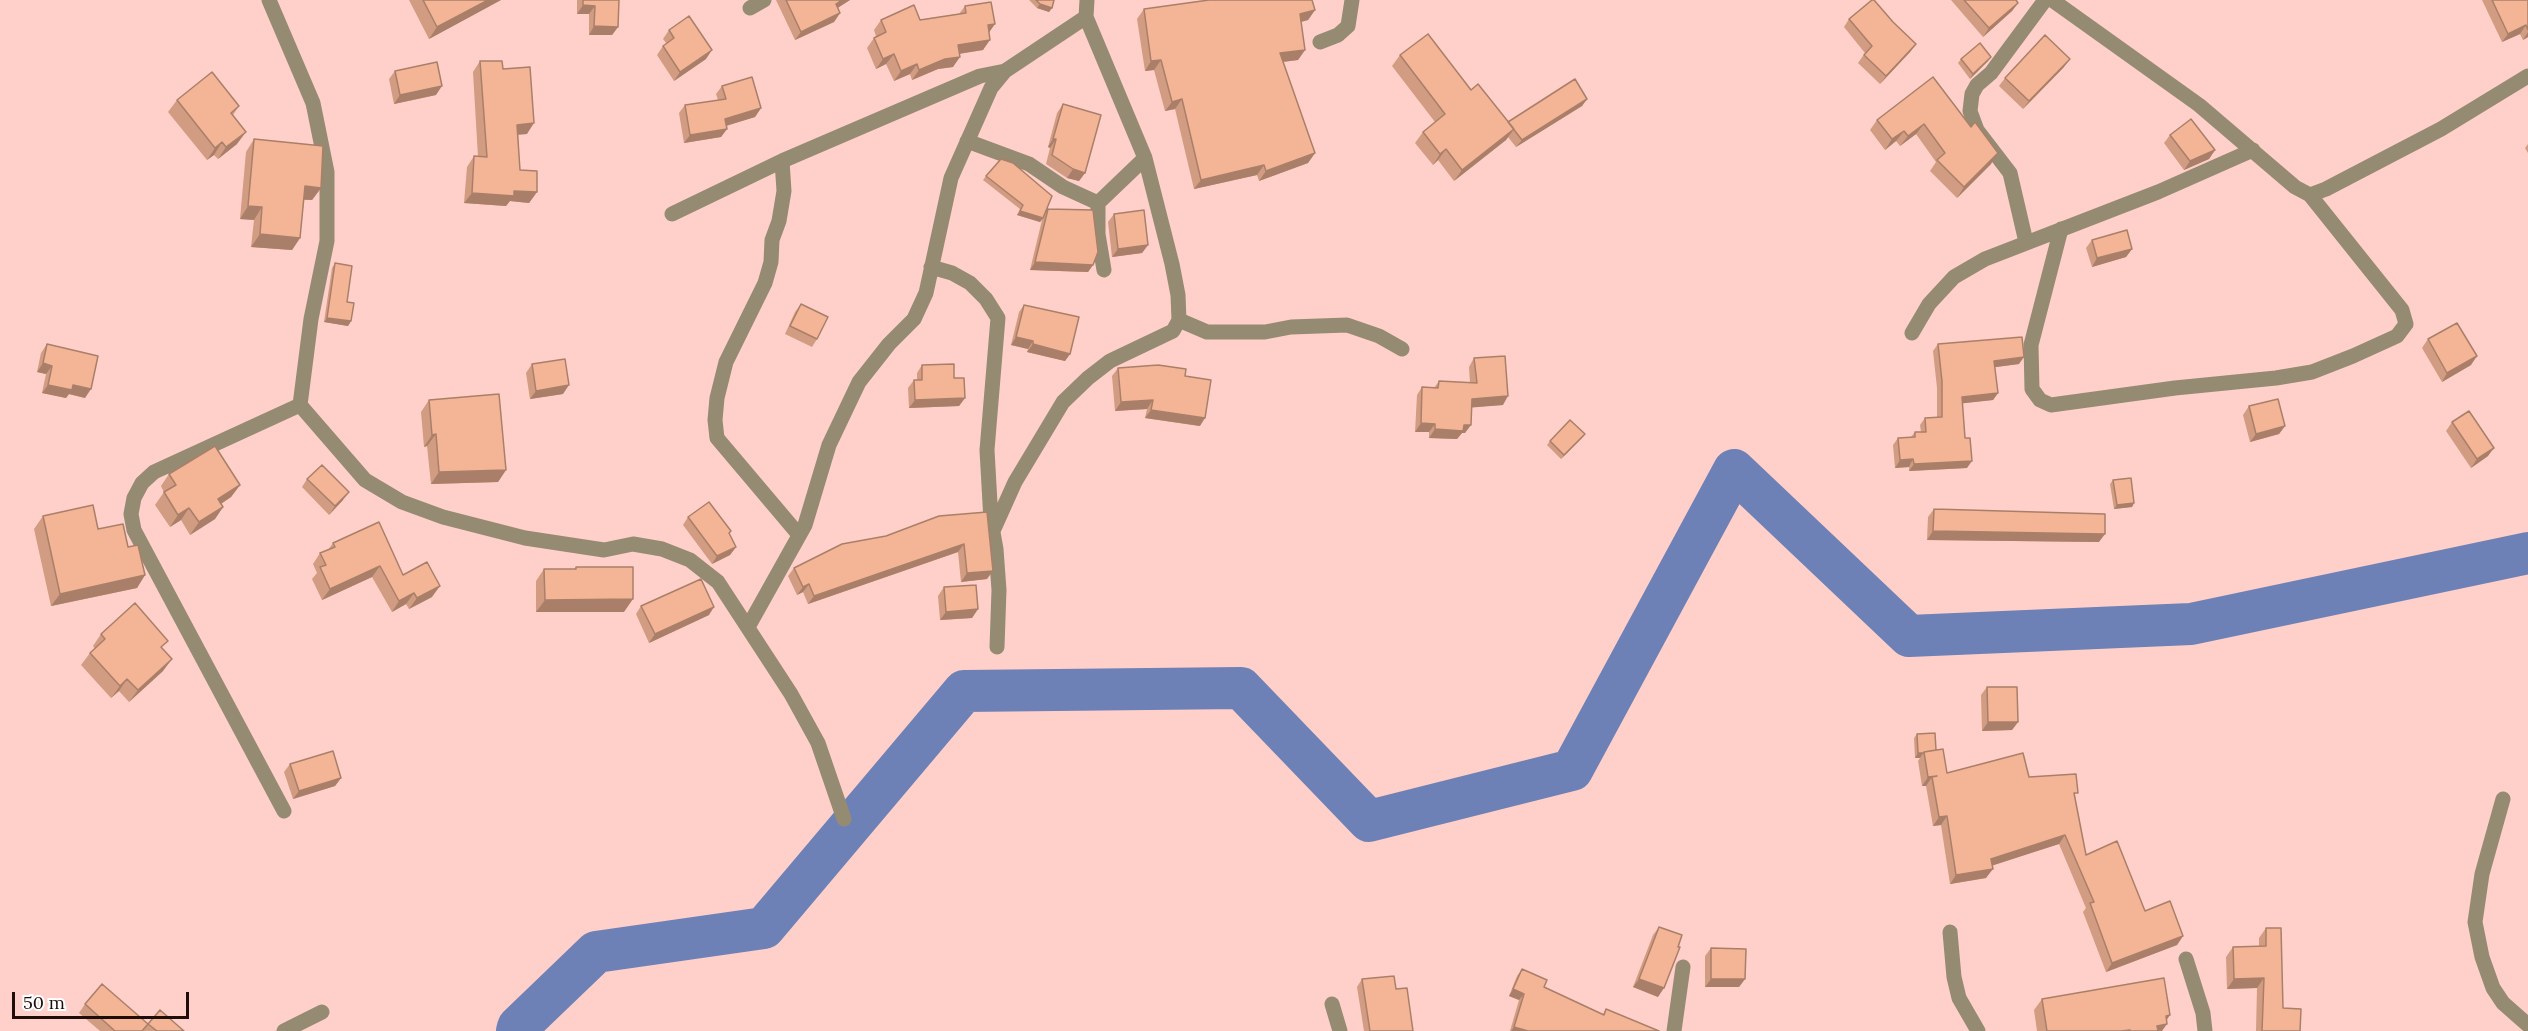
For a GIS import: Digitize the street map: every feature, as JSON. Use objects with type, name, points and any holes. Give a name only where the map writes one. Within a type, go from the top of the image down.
[{"type":"street","points":[[269,0],[313,103],[327,172],[327,241],[311,319],[300,405],[364,480],[402,502],[443,517],[525,538],[604,550],[633,544],[662,549],[690,560],[718,582],[792,694],[818,743],[844,819]]},
{"type":"street","points":[[750,8],[764,0]]},
{"type":"street","points":[[993,531],[1015,483],[1063,402],[1088,378],[1110,362],[1173,331],[1179,320],[1178,295],[1172,264],[1144,158],[1086,17],[1087,0]]},
{"type":"street","points":[[1320,42],[1338,35],[1348,26],[1352,0]]},
{"type":"street","points":[[2026,242],[2010,173],[1977,130],[1970,111],[1972,94],[1977,86],[1991,73],[2045,0]]},
{"type":"street","points":[[2052,0],[2199,105],[2295,187],[2310,195],[2402,310],[2406,324],[2397,336],[2312,372],[2051,405],[2040,400],[2032,389],[2031,345],[2061,230]]},
{"type":"street","points":[[748,627],[805,525],[829,445],[859,382],[889,344],[914,319],[926,293],[951,178],[991,88],[1005,71],[1086,17]]},
{"type":"street","points":[[672,214],[782,161],[980,76],[1005,71]]},
{"type":"street","points":[[2310,195],[2326,189],[2441,129],[2528,76]]},
{"type":"street","points":[[967,141],[1029,164],[1063,187],[1098,203]]},
{"type":"street","points":[[1912,333],[1929,304],[1954,277],[1985,259],[2158,192],[2253,150]]},
{"type":"street","points":[[1104,270],[1098,234],[1098,203],[1144,158]]},
{"type":"street","points":[[782,161],[784,191],[779,221],[772,240],[771,262],[765,283],[726,362],[717,398],[715,420],[717,438],[799,535]]},
{"type":"street","points":[[931,267],[952,273],[970,284],[986,299],[998,318],[987,450],[999,590],[997,647]]},
{"type":"street","points":[[1179,320],[1207,332],[1265,332],[1291,327],[1347,325],[1379,336],[1402,349]]},
{"type":"street","points":[[284,811],[134,530],[131,513],[134,498],[142,483],[154,472],[300,405]]},
{"type":"street","points":[[2503,799],[2482,874],[2475,922],[2482,957],[2493,987],[2504,1003],[2528,1025]]},
{"type":"street","points":[[1950,932],[1954,977],[1959,998],[1978,1031]]},
{"type":"street","points":[[2186,959],[2203,1013],[2205,1031]]},
{"type":"street","points":[[1674,1031],[1683,967]]},
{"type":"street","points":[[1332,1004],[1340,1031]]},
{"type":"street","points":[[284,1031],[322,1012]]},
{"type":"building","points":[[423,0],[488,0],[437,27]]},
{"type":"building","points":[[583,0],[619,0],[618,27],[594,26],[595,6],[583,5]]},
{"type":"building","points":[[786,0],[842,0],[836,4],[840,13],[801,32]]},
{"type":"building","points":[[1036,0],[1054,0],[1052,8]]},
{"type":"building","points":[[1209,0],[1312,0],[1315,10],[1300,14],[1305,50],[1280,53],[1315,153],[1266,171],[1264,165],[1201,180],[1182,99],[1172,102],[1161,60],[1151,61],[1144,9]]},
{"type":"building","points":[[1872,0],[1916,44],[1886,76],[1864,55],[1872,46],[1849,19]]},
{"type":"building","points":[[1964,0],[2016,0],[2018,3],[1989,28]]},
{"type":"building","points":[[2492,0],[2528,0],[2528,30],[2526,25],[2508,34]]},
{"type":"building","points":[[991,2],[995,24],[988,25],[990,40],[958,45],[960,57],[945,59],[919,70],[917,64],[901,71],[894,54],[883,59],[874,38],[886,32],[881,20],[914,5],[920,20],[966,13],[965,6]]},
{"type":"building","points":[[689,16],[712,50],[680,72],[663,46],[674,38],[669,30]]},
{"type":"building","points":[[1428,34],[1471,90],[1478,84],[1514,129],[1462,170],[1446,149],[1440,154],[1423,132],[1445,114],[1400,55]]},
{"type":"building","points":[[2045,35],[2070,59],[2029,101],[2005,78]]},
{"type":"building","points":[[1980,43],[1991,57],[1973,74],[1961,59]]},
{"type":"building","points":[[480,61],[502,61],[503,69],[530,67],[534,123],[517,125],[520,170],[537,171],[537,192],[514,191],[514,196],[472,193],[474,156],[487,157]]},
{"type":"building","points":[[437,62],[442,86],[400,95],[395,71]]},
{"type":"building","points":[[212,72],[239,106],[231,113],[246,132],[226,147],[222,142],[215,148],[177,100]]},
{"type":"building","points":[[752,77],[761,108],[725,119],[727,129],[690,135],[685,105],[726,99],[722,86]]},
{"type":"building","points":[[1933,77],[1971,127],[1975,122],[1998,153],[1964,187],[1937,160],[1945,153],[1924,124],[1908,136],[1904,131],[1892,139],[1877,120]]},
{"type":"building","points":[[1575,79],[1587,99],[1522,140],[1508,122]]},
{"type":"building","points":[[1063,104],[1101,115],[1085,173],[1073,169],[1052,155],[1056,139],[1053,139]]},
{"type":"building","points":[[2191,119],[2215,150],[2190,161],[2170,135]]},
{"type":"building","points":[[254,139],[323,146],[321,188],[305,186],[300,238],[260,234],[262,207],[248,206]]},
{"type":"building","points":[[1001,159],[1013,163],[1052,196],[1043,218],[1020,211],[1023,205],[986,176]]},
{"type":"building","points":[[1048,209],[1093,210],[1098,252],[1093,265],[1035,262]]},
{"type":"building","points":[[1144,210],[1148,245],[1118,249],[1114,214]]},
{"type":"building","points":[[2127,230],[2132,249],[2097,258],[2092,240]]},
{"type":"building","points":[[335,263],[352,266],[347,302],[354,303],[351,321],[327,318]]},
{"type":"building","points":[[801,304],[828,317],[817,339],[790,326]]},
{"type":"building","points":[[1024,305],[1079,317],[1070,354],[1016,337]]},
{"type":"building","points":[[2457,323],[2477,356],[2447,373],[2428,339]]},
{"type":"building","points":[[2022,337],[2024,357],[1994,361],[1998,393],[1962,397],[1965,438],[1970,438],[1972,461],[1914,464],[1913,459],[1900,460],[1898,438],[1915,437],[1915,432],[1926,432],[1925,418],[1942,417],[1942,381],[1938,344]]},
{"type":"building","points":[[47,344],[98,356],[91,389],[73,385],[72,390],[48,385],[52,366],[43,363]]},
{"type":"building","points":[[1505,356],[1508,396],[1472,399],[1471,425],[1464,425],[1463,431],[1435,429],[1435,424],[1421,423],[1422,387],[1438,388],[1439,381],[1477,383],[1474,358]]},
{"type":"building","points":[[565,359],[569,385],[536,391],[532,364]]},
{"type":"building","points":[[954,364],[954,378],[964,378],[965,398],[915,400],[914,380],[922,380],[922,365]]},
{"type":"building","points":[[1158,365],[1186,369],[1185,376],[1211,380],[1205,418],[1151,410],[1153,400],[1121,402],[1118,368]]},
{"type":"building","points":[[499,394],[506,470],[439,472],[436,434],[432,435],[429,400]]},
{"type":"building","points":[[2278,399],[2285,426],[2256,434],[2249,406]]},
{"type":"building","points":[[2469,411],[2494,448],[2477,459],[2452,422]]},
{"type":"building","points":[[1570,420],[1585,434],[1564,455],[1550,441]]},
{"type":"building","points":[[215,446],[240,485],[218,499],[223,507],[199,522],[189,508],[178,515],[164,492],[176,485],[169,474]]},
{"type":"building","points":[[322,465],[349,492],[335,506],[307,479]]},
{"type":"building","points":[[2131,478],[2134,503],[2117,505],[2113,480]]},
{"type":"building","points":[[709,502],[731,531],[729,533],[736,547],[717,556],[688,517]]},
{"type":"building","points":[[93,505],[98,529],[123,524],[128,547],[138,545],[145,575],[60,594],[43,516]]},
{"type":"building","points":[[1934,509],[2105,514],[2105,534],[1933,531]]},
{"type":"building","points":[[987,512],[993,571],[967,573],[964,544],[814,596],[809,584],[803,587],[794,568],[842,544],[886,536],[939,516]]},
{"type":"building","points":[[379,522],[403,575],[427,562],[440,586],[417,598],[414,593],[399,601],[380,566],[330,589],[320,567],[326,565],[320,553],[335,547],[333,543]]},
{"type":"building","points":[[576,567],[633,567],[633,599],[545,600],[544,569],[576,569]]},
{"type":"building","points":[[701,579],[714,607],[655,634],[641,606]]},
{"type":"building","points":[[976,585],[978,609],[946,612],[944,587]]},
{"type":"building","points":[[135,603],[168,641],[161,647],[172,659],[138,690],[127,679],[120,686],[90,653],[105,639],[101,634]]},
{"type":"building","points":[[1987,687],[2017,687],[2018,722],[1988,722]]},
{"type":"building","points":[[1935,733],[1936,750],[1918,753],[1917,734]]},
{"type":"building","points":[[1943,749],[1947,773],[2023,753],[2029,777],[2076,774],[2078,793],[2074,793],[2086,855],[2117,841],[2145,911],[2170,901],[2183,936],[2112,963],[2090,903],[2094,902],[2065,835],[1991,859],[1993,869],[1956,875],[1947,816],[1939,817],[1932,777],[1937,776],[1928,777],[1924,752]]},
{"type":"building","points":[[333,751],[341,778],[299,791],[290,764]]},
{"type":"building","points":[[1659,927],[1682,935],[1678,947],[1680,947],[1664,988],[1639,979]]},
{"type":"building","points":[[2266,928],[2281,928],[2283,1008],[2301,1009],[2300,1031],[2262,1031],[2264,978],[2234,979],[2233,947],[2266,946]]},
{"type":"building","points":[[1711,948],[1746,949],[1745,979],[1711,979]]},
{"type":"building","points":[[1522,969],[1547,980],[1544,987],[1604,1015],[1606,1009],[1659,1031],[1528,1031],[1514,1027],[1524,994],[1513,989]]},
{"type":"building","points":[[1394,976],[1396,989],[1407,988],[1413,1031],[1370,1031],[1362,979]]},
{"type":"building","points":[[2164,978],[2170,1015],[2166,1016],[2167,1024],[2157,1026],[2158,1031],[2047,1031],[2042,999]]},
{"type":"building","points":[[102,984],[148,1024],[142,1031],[115,1031],[85,1004]]},
{"type":"building","points":[[160,1010],[184,1031],[157,1031],[148,1024]]},
{"type":"waterway","points":[[517,1031],[518,1027],[596,952],[764,928],[964,691],[1241,688],[1369,821],[1572,770],[1734,470],[1909,636],[2191,624],[2528,553]]}]
